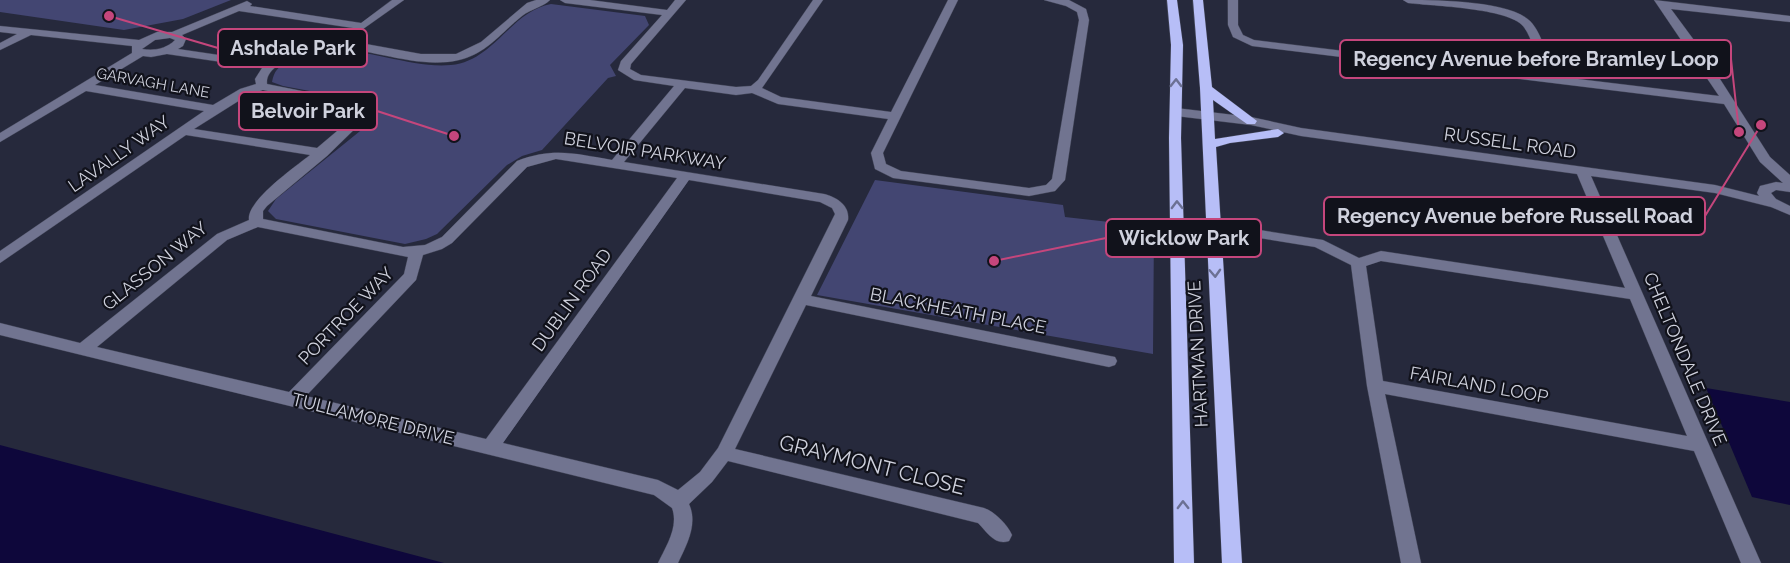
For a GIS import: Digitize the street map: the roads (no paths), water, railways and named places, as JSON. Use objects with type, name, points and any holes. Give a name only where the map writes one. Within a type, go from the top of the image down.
[{"type":"main road","name":"HARTMAN DRIVE","points":[[1173,0],[1177,45],[1176,117],[1184,563]]},
{"type":"main road","name":"HARTMAN DRIVE","points":[[1198,0],[1206,88],[1232,563]]},
{"type":"main road","points":[[1206,88],[1231,109],[1251,121]]},
{"type":"main road","points":[[1208,145],[1229,139],[1278,133]]},
{"type":"street","points":[[167,51],[177,39],[255,0]]},
{"type":"street","points":[[343,43],[362,26],[399,0]]},
{"type":"street","points":[[257,222],[256,209],[360,120],[362,113],[358,108],[345,102],[262,86],[261,79],[268,66],[300,50],[343,43],[439,59],[457,58],[483,46],[528,8],[545,0]]},
{"type":"street","points":[[565,0],[669,14]]},
{"type":"street","points":[[681,0],[627,59],[624,70],[638,78],[736,91],[754,89],[778,100],[896,116]]},
{"type":"street","points":[[754,89],[762,82],[818,0]]},
{"type":"street","points":[[953,0],[877,153],[880,166],[887,172],[898,175],[1029,192],[1050,188],[1058,180],[1083,27],[1084,15],[1078,3],[1048,0]]},
{"type":"street","points":[[1233,0],[1233,25],[1238,37],[1252,43],[1727,101]]},
{"type":"street","points":[[1408,0],[1493,9],[1514,15],[1526,23],[1549,80]]},
{"type":"street","points":[[1661,3],[1790,19]]},
{"type":"street","points":[[1661,3],[1696,51],[1765,159],[1790,182]]},
{"type":"street","points":[[239,8],[362,26]]},
{"type":"street","points":[[0,29],[140,48],[151,54],[167,51],[268,66]]},
{"type":"street","points":[[0,47],[27,33]]},
{"type":"street","points":[[0,138],[85,87],[153,37],[282,57]]},
{"type":"street","points":[[616,163],[682,84]]},
{"type":"street","name":"LAVALLY WAY","points":[[0,258],[215,109],[244,92],[262,86]]},
{"type":"street","name":"GARVAGH LANE","points":[[85,87],[215,109]]},
{"type":"street","name":"RUSSELL ROAD","points":[[1176,117],[1251,121],[1301,132],[1715,189],[1783,209]]},
{"type":"street","name":"RUSSELL ROAD","points":[[1207,120],[1278,133],[1301,132]]},
{"type":"street","points":[[184,131],[322,153]]},
{"type":"street","name":"BELVOIR PARKWAY","points":[[257,222],[404,252],[416,252],[440,245],[511,174],[530,161],[556,155],[824,198],[837,205],[842,214],[841,219],[724,453],[706,477],[678,502]]},
{"type":"street","points":[[1765,159],[1767,187],[1764,195],[1783,209]]},
{"type":"street","name":"CHELTONDALE DRIVE","points":[[1582,171],[1751,563]]},
{"type":"street","name":"DUBLIN ROAD","points":[[490,448],[686,175]]},
{"type":"street","name":"RUSSELL ROAD","points":[[1715,189],[1790,188]]},
{"type":"street","name":"GLASSON WAY","points":[[82,350],[222,237],[257,222]]},
{"type":"street","points":[[1247,232],[1318,243],[1358,262],[1382,256],[1637,295]]},
{"type":"street","name":"PORTROE WAY","points":[[292,400],[411,276],[416,252]]},
{"type":"street","points":[[1358,262],[1375,386],[1411,563]]},
{"type":"street","name":"BLACKHEATH PLACE","points":[[800,299],[1109,361]]},
{"type":"street","name":"TULLAMORE DRIVE","points":[[0,329],[658,488],[669,493],[678,502]]},
{"type":"street","name":"FAIRLAND LOOP","points":[[1375,386],[1700,445]]},
{"type":"street","name":"GRAYMONT CLOSE","points":[[724,453],[984,516],[1002,535]]},
{"type":"street","points":[[668,563],[683,530],[684,514],[678,502]]},
{"type":"place","name":"Ashdale Park","points":[[109,16]]},
{"type":"place","name":"Regency Avenue before Russell Road","points":[[1761,125]]},
{"type":"place","name":"Regency Avenue before Bramley Loop","points":[[1739,132]]},
{"type":"place","name":"Belvoir Park","points":[[454,136]]},
{"type":"place","name":"Wicklow Park","points":[[994,261]]}]
